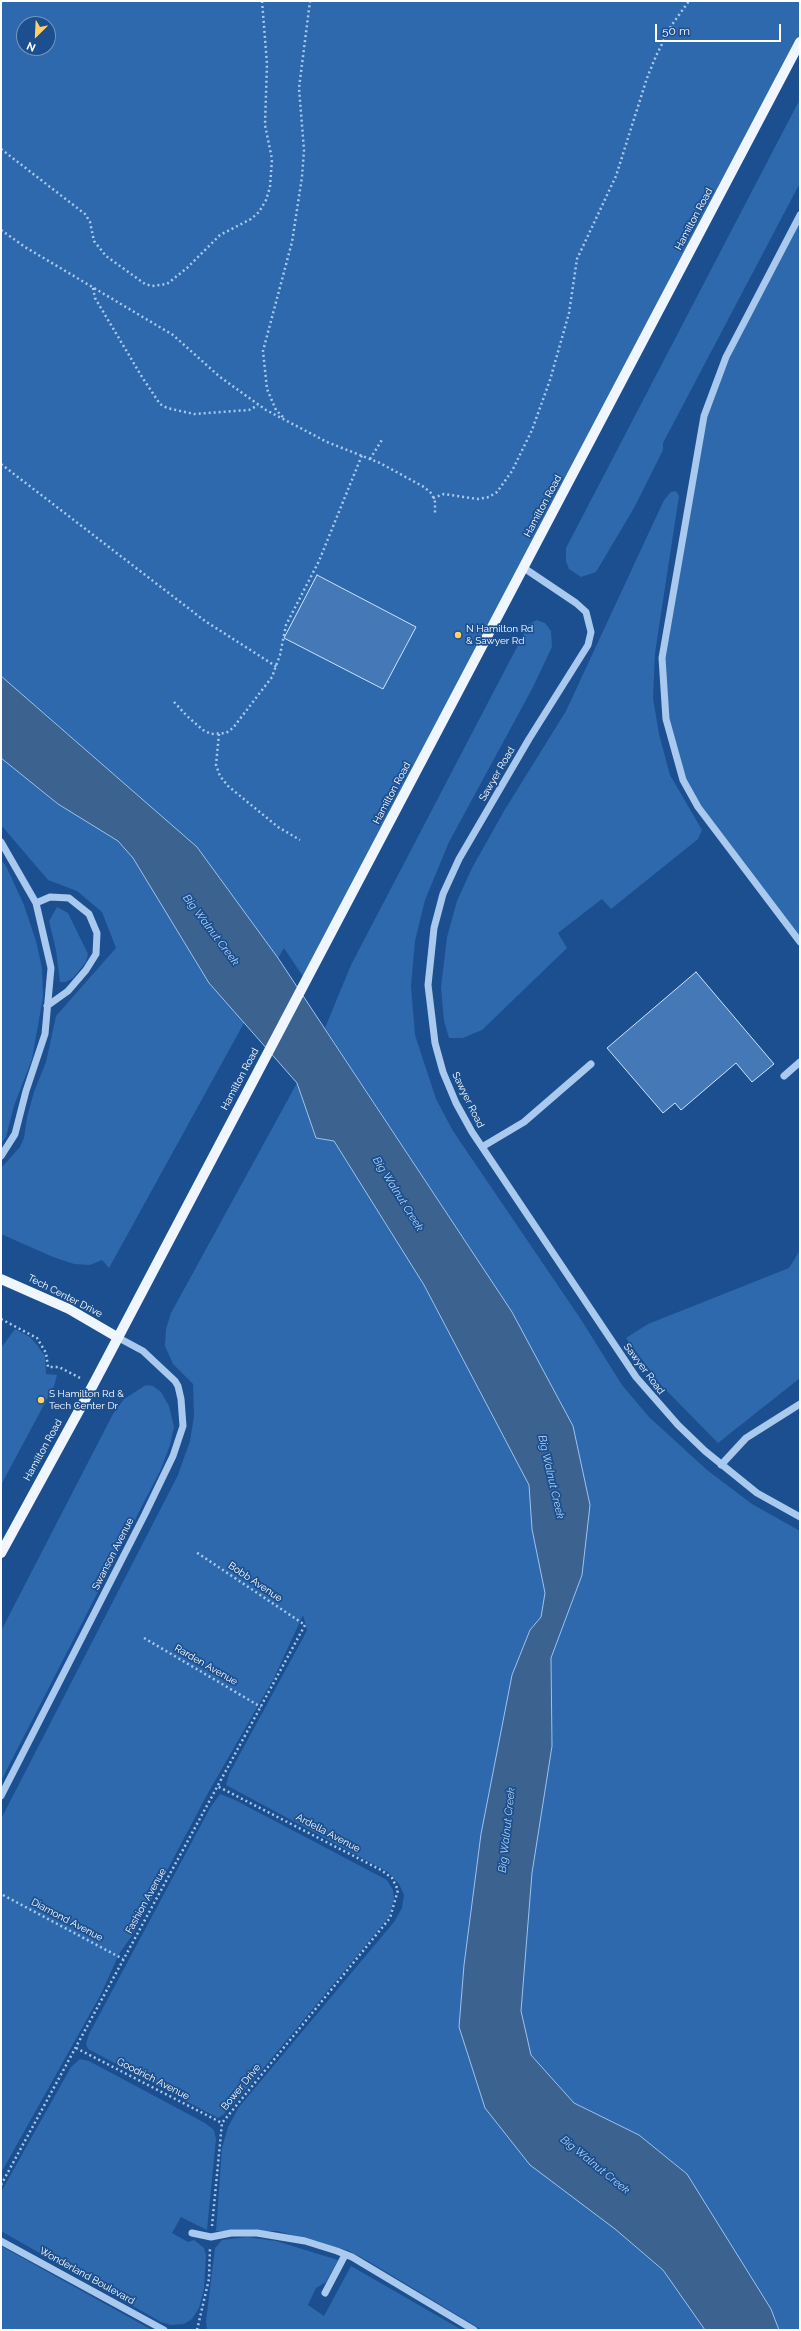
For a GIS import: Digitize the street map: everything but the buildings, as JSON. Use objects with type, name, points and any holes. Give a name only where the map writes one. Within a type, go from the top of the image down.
[{"type":"main road","name":"Hamilton Road","points":[[1,1553],[93,1385],[800,42]]},
{"type":"main road","name":"Tech Center Drive","points":[[1,1279],[69,1310],[117,1337]]},
{"type":"street","points":[[800,215],[726,357],[704,416],[662,658],[666,719],[683,780],[698,807],[800,942]]},
{"type":"street","name":"Sawyer Road","points":[[524,568],[576,603],[586,612],[591,632],[588,645],[529,738],[459,859],[442,894],[434,928],[428,984],[435,1043],[443,1072],[456,1103],[482,1147],[636,1377],[678,1425],[721,1465],[757,1493],[800,1517]]},
{"type":"street","points":[[1,842],[36,903],[51,968],[45,1034],[26,1091],[15,1134],[1,1156]]},
{"type":"street","points":[[36,903],[50,897],[69,898],[89,914],[97,933],[96,954],[86,970],[68,991],[48,1006]]},
{"type":"street","points":[[784,1076],[800,1062]]},
{"type":"street","points":[[482,1147],[524,1122],[591,1064]]},
{"type":"street","name":"Swanson Avenue","points":[[1,1796],[145,1514],[173,1456],[183,1426],[181,1399],[178,1386],[143,1350],[117,1337]]},
{"type":"street","points":[[721,1465],[746,1438],[800,1404]]},
{"type":"street","points":[[192,2233],[211,2237],[231,2234],[257,2233],[305,2241],[346,2255],[474,2330]]},
{"type":"street","name":"Wonderland Boulevard","points":[[1,2241],[164,2330]]},
{"type":"street","points":[[325,2293],[346,2255]]},
{"type":"path","points":[[1,149],[85,214],[90,222],[94,241],[106,256],[145,284],[152,286],[167,284],[187,268],[220,235],[251,219],[259,212],[266,200],[270,187],[272,167],[265,125],[267,64],[262,1]]},
{"type":"path","points":[[285,418],[276,410],[267,389],[263,351],[292,242],[302,177],[304,150],[299,88],[310,1]]},
{"type":"path","points":[[434,498],[444,494],[478,499],[489,497],[504,484],[515,465],[532,430],[552,373],[569,314],[577,259],[616,176],[647,78],[656,56],[671,26],[689,1]]},
{"type":"path","points":[[1,230],[25,247],[172,335],[220,377],[258,405],[285,418],[327,442],[362,455],[424,487],[432,494],[434,498],[435,515]]},
{"type":"path","points":[[93,288],[95,298],[142,377],[160,404],[184,414],[208,414],[249,410],[258,405]]},
{"type":"path","points":[[370,459],[383,438]]},
{"type":"path","points":[[174,702],[196,725],[212,734],[220,734],[233,728],[272,677],[277,667],[286,626],[319,561],[362,455]]},
{"type":"path","points":[[1,464],[205,621],[277,667]]},
{"type":"path","points":[[220,734],[216,765],[220,776],[228,786],[278,827],[300,840]]},
{"type":"path","points":[[1,1319],[36,1338],[46,1353],[48,1367],[59,1367],[93,1385]]},
{"type":"path","name":"Bobb Avenue","points":[[196,1552],[305,1625]]},
{"type":"path","name":"Fashion Avenue","points":[[1,2185],[305,1625]]},
{"type":"path","name":"Rarden Avenue","points":[[144,1638],[261,1706]]},
{"type":"path","name":"Ardella Avenue","points":[[217,1786],[381,1870],[392,1878],[398,1890],[390,1918]]},
{"type":"path","name":"Diamond Avenue","points":[[4,1895],[123,1959]]},
{"type":"path","name":"Bower Drive","points":[[197,2330],[209,2278],[211,2237],[222,2123],[390,1918]]},
{"type":"path","name":"Goodrich Avenue","points":[[76,2048],[222,2123]]},
{"type":"shaded area","points":[[1,1],[800,1],[800,42],[306,981],[284,948],[278,958],[197,847],[1,676]]},
{"type":"shaded area","points":[[800,99],[800,183],[663,443],[663,450],[634,508],[596,572],[581,577],[569,569],[566,561],[566,548]]},
{"type":"shaded area","points":[[800,215],[800,942],[698,807],[673,750],[662,658],[704,416],[726,357]]},
{"type":"shaded area","points":[[676,491],[679,496],[655,653],[653,698],[659,734],[670,775],[702,830],[698,839],[611,909],[602,899],[558,933],[567,948],[482,1030],[463,1038],[449,1038],[444,1021],[441,987],[447,937],[457,901],[472,868],[504,811],[566,711],[664,500],[671,492]]},
{"type":"shaded area","points":[[537,620],[545,623],[551,631],[552,647],[533,687],[449,842],[425,900],[415,941],[411,986],[415,1035],[436,1099],[453,1131],[580,1318],[622,1385],[649,1417],[707,1470],[752,1504],[800,1531],[800,2330],[779,2330],[771,2309],[687,2174],[639,2135],[574,2103],[531,2055],[521,2011],[532,1873],[552,1746],[551,1658],[582,1575],[512,1312],[325,1028],[351,965],[529,624]]},
{"type":"shaded area","points":[[1,758],[58,804],[118,841],[133,858],[209,983],[244,1023],[109,1268],[102,1260],[90,1265],[74,1264],[53,1257],[1,1234],[1,1168],[20,1147],[24,1138],[27,1117],[34,1092],[46,1062],[56,1016],[116,948],[102,912],[77,891],[48,880],[1,825]]},
{"type":"shaded area","points":[[1,860],[6,866],[24,905],[36,941],[42,968],[43,997],[32,1059],[14,1106],[6,1137],[1,1144]]},
{"type":"shaded area","points":[[57,907],[68,913],[88,954],[86,962],[73,978],[66,982],[60,982],[56,950],[49,921]]},
{"type":"shaded area","points":[[297,1083],[316,1138],[334,1141],[424,1285],[529,1485],[532,1529],[545,1593],[541,1617],[530,1630],[512,1675],[481,1834],[464,1965],[459,2027],[485,2108],[615,2229],[663,2270],[705,2330],[482,2330],[368,2261],[347,2250],[277,2231],[216,2231],[222,2148],[228,2127],[239,2107],[394,1922],[402,1908],[404,1895],[399,1884],[388,1872],[226,1785],[229,1774],[307,1630],[303,1615],[274,1678],[208,1793],[134,1933],[119,1954],[101,1994],[1,2173],[1,1819],[178,1475],[190,1441],[194,1416],[193,1384],[173,1364],[165,1346],[166,1329],[171,1313]]},
{"type":"shaded area","points":[[800,1250],[800,1378],[718,1443],[660,1384],[626,1338],[648,1324],[789,1268]]},
{"type":"shaded area","points":[[15,1329],[30,1337],[45,1356],[46,1374],[57,1375],[54,1386],[1,1485],[1,1348]]},
{"type":"shaded area","points":[[146,1385],[153,1386],[161,1392],[169,1406],[174,1427],[170,1445],[161,1469],[1,1781],[1,1631],[113,1414],[124,1399]]},
{"type":"shaded area","points":[[220,1794],[235,1800],[387,1880],[393,1890],[394,1899],[389,1917],[237,2100],[223,2115],[218,2118],[88,2049],[86,2044],[89,2034],[210,1808]]},
{"type":"shaded area","points":[[80,2059],[89,2061],[205,2123],[214,2130],[216,2139],[207,2230],[181,2217],[172,2233],[188,2242],[194,2240],[204,2248],[206,2255],[204,2289],[199,2308],[192,2319],[184,2324],[171,2325],[161,2322],[1,2231],[1,2192],[71,2067]]},
{"type":"shaded area","points":[[247,2237],[276,2241],[338,2260],[326,2282],[316,2288],[308,2305],[324,2316],[351,2266],[462,2330],[207,2330],[206,2321],[215,2248],[222,2240]]},
{"type":"shaded area","points":[[1,2246],[152,2330],[1,2330]]},
{"type":"water","name":"Big Walnut Creek","points":[[1,676],[197,847],[278,958],[512,1312],[573,1426],[590,1505],[582,1575],[551,1658],[552,1746],[532,1873],[521,2011],[531,2055],[574,2103],[639,2135],[687,2174],[771,2309],[779,2330],[705,2330],[663,2270],[615,2229],[530,2165],[485,2108],[459,2027],[464,1965],[481,1834],[512,1675],[530,1630],[541,1617],[545,1593],[532,1529],[529,1485],[424,1285],[334,1141],[316,1138],[297,1083],[209,983],[133,858],[118,841],[58,804],[1,758]]},
{"type":"place","name":"N Hamilton Rd & Sawyer Rd","points":[[458,635]]},
{"type":"place","name":"S Hamilton Rd & Tech Center Dr","points":[[41,1400]]}]
